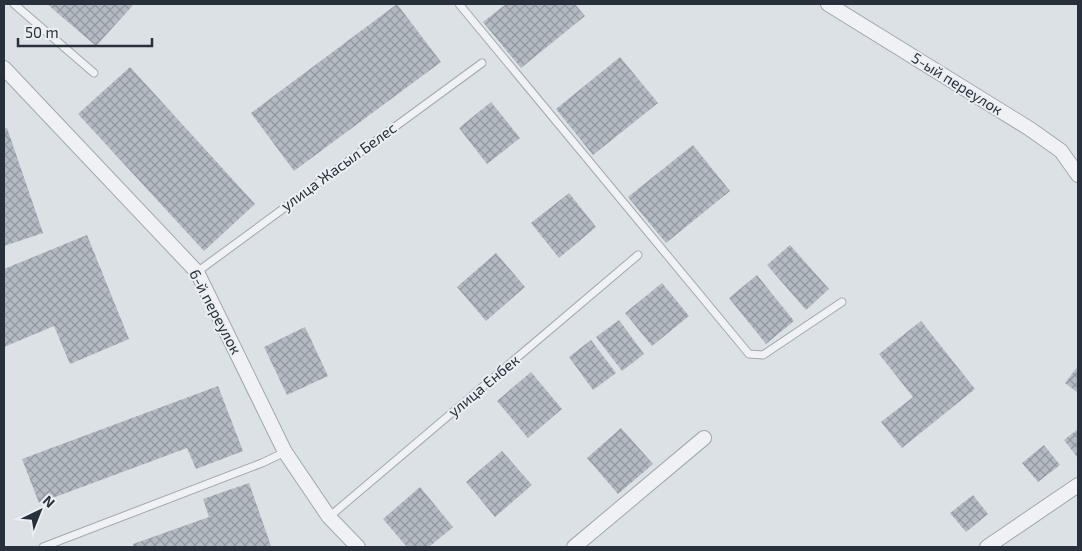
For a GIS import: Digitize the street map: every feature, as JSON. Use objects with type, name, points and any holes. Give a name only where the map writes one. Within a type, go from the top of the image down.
[{"type":"street","name":"5-ый переулок","points":[[828,4],[1030,129],[1061,151],[1078,175]]},
{"type":"street","name":"6-й переулок","points":[[4,68],[197,272],[285,452],[329,517],[358,547]]},
{"type":"street","points":[[574,547],[704,438]]},
{"type":"street","points":[[988,547],[1078,485]]},
{"type":"lane","points":[[14,4],[94,73]]},
{"type":"lane","points":[[458,4],[749,354],[764,356],[842,302]]},
{"type":"lane","name":"улица Жасыл Белес","points":[[197,272],[482,63]]},
{"type":"lane","name":"улица Енбек","points":[[329,517],[638,255]]},
{"type":"lane","points":[[44,547],[262,463],[285,452]]},
{"type":"building","points":[[47,4],[134,4],[96,46]]},
{"type":"building","points":[[397,4],[441,62],[294,171],[251,113]]},
{"type":"building","points":[[506,4],[575,4],[585,16],[521,68],[483,22]]},
{"type":"building","points":[[620,57],[658,103],[593,155],[556,109]]},
{"type":"building","points":[[130,67],[255,204],[204,251],[78,114]]},
{"type":"building","points":[[491,102],[520,138],[487,164],[459,128]]},
{"type":"building","points":[[7,128],[43,233],[4,246],[4,129]]},
{"type":"building","points":[[693,145],[730,191],[666,243],[628,197]]},
{"type":"building","points":[[569,193],[596,227],[559,258],[531,223]]},
{"type":"building","points":[[87,235],[129,339],[70,364],[54,326],[4,347],[4,269]]},
{"type":"building","points":[[790,245],[829,289],[806,310],[767,265]]},
{"type":"building","points":[[496,253],[525,287],[486,321],[457,287]]},
{"type":"building","points":[[757,275],[794,321],[766,344],[729,298]]},
{"type":"building","points":[[662,283],[689,316],[652,346],[625,313]]},
{"type":"building","points":[[619,320],[644,354],[622,371],[596,337]]},
{"type":"building","points":[[921,321],[975,389],[902,448],[881,422],[913,397],[879,354]]},
{"type":"building","points":[[305,327],[328,376],[287,395],[264,347]]},
{"type":"building","points":[[591,340],[616,373],[593,390],[569,357]]},
{"type":"building","points":[[1078,366],[1078,393],[1065,383]]},
{"type":"building","points":[[531,372],[562,409],[528,438],[497,401]]},
{"type":"building","points":[[218,386],[243,451],[196,469],[187,448],[39,503],[22,459]]},
{"type":"building","points":[[621,428],[653,464],[618,494],[587,458]]},
{"type":"building","points":[[1078,429],[1078,458],[1064,440]]},
{"type":"building","points":[[1044,445],[1060,465],[1038,482],[1022,463]]},
{"type":"building","points":[[502,451],[532,485],[495,517],[466,482]]},
{"type":"building","points":[[249,483],[271,546],[134,547],[133,544],[209,517],[203,499]]},
{"type":"building","points":[[420,487],[453,527],[429,547],[407,547],[383,519]]},
{"type":"building","points":[[973,495],[988,514],[966,532],[950,513]]}]
